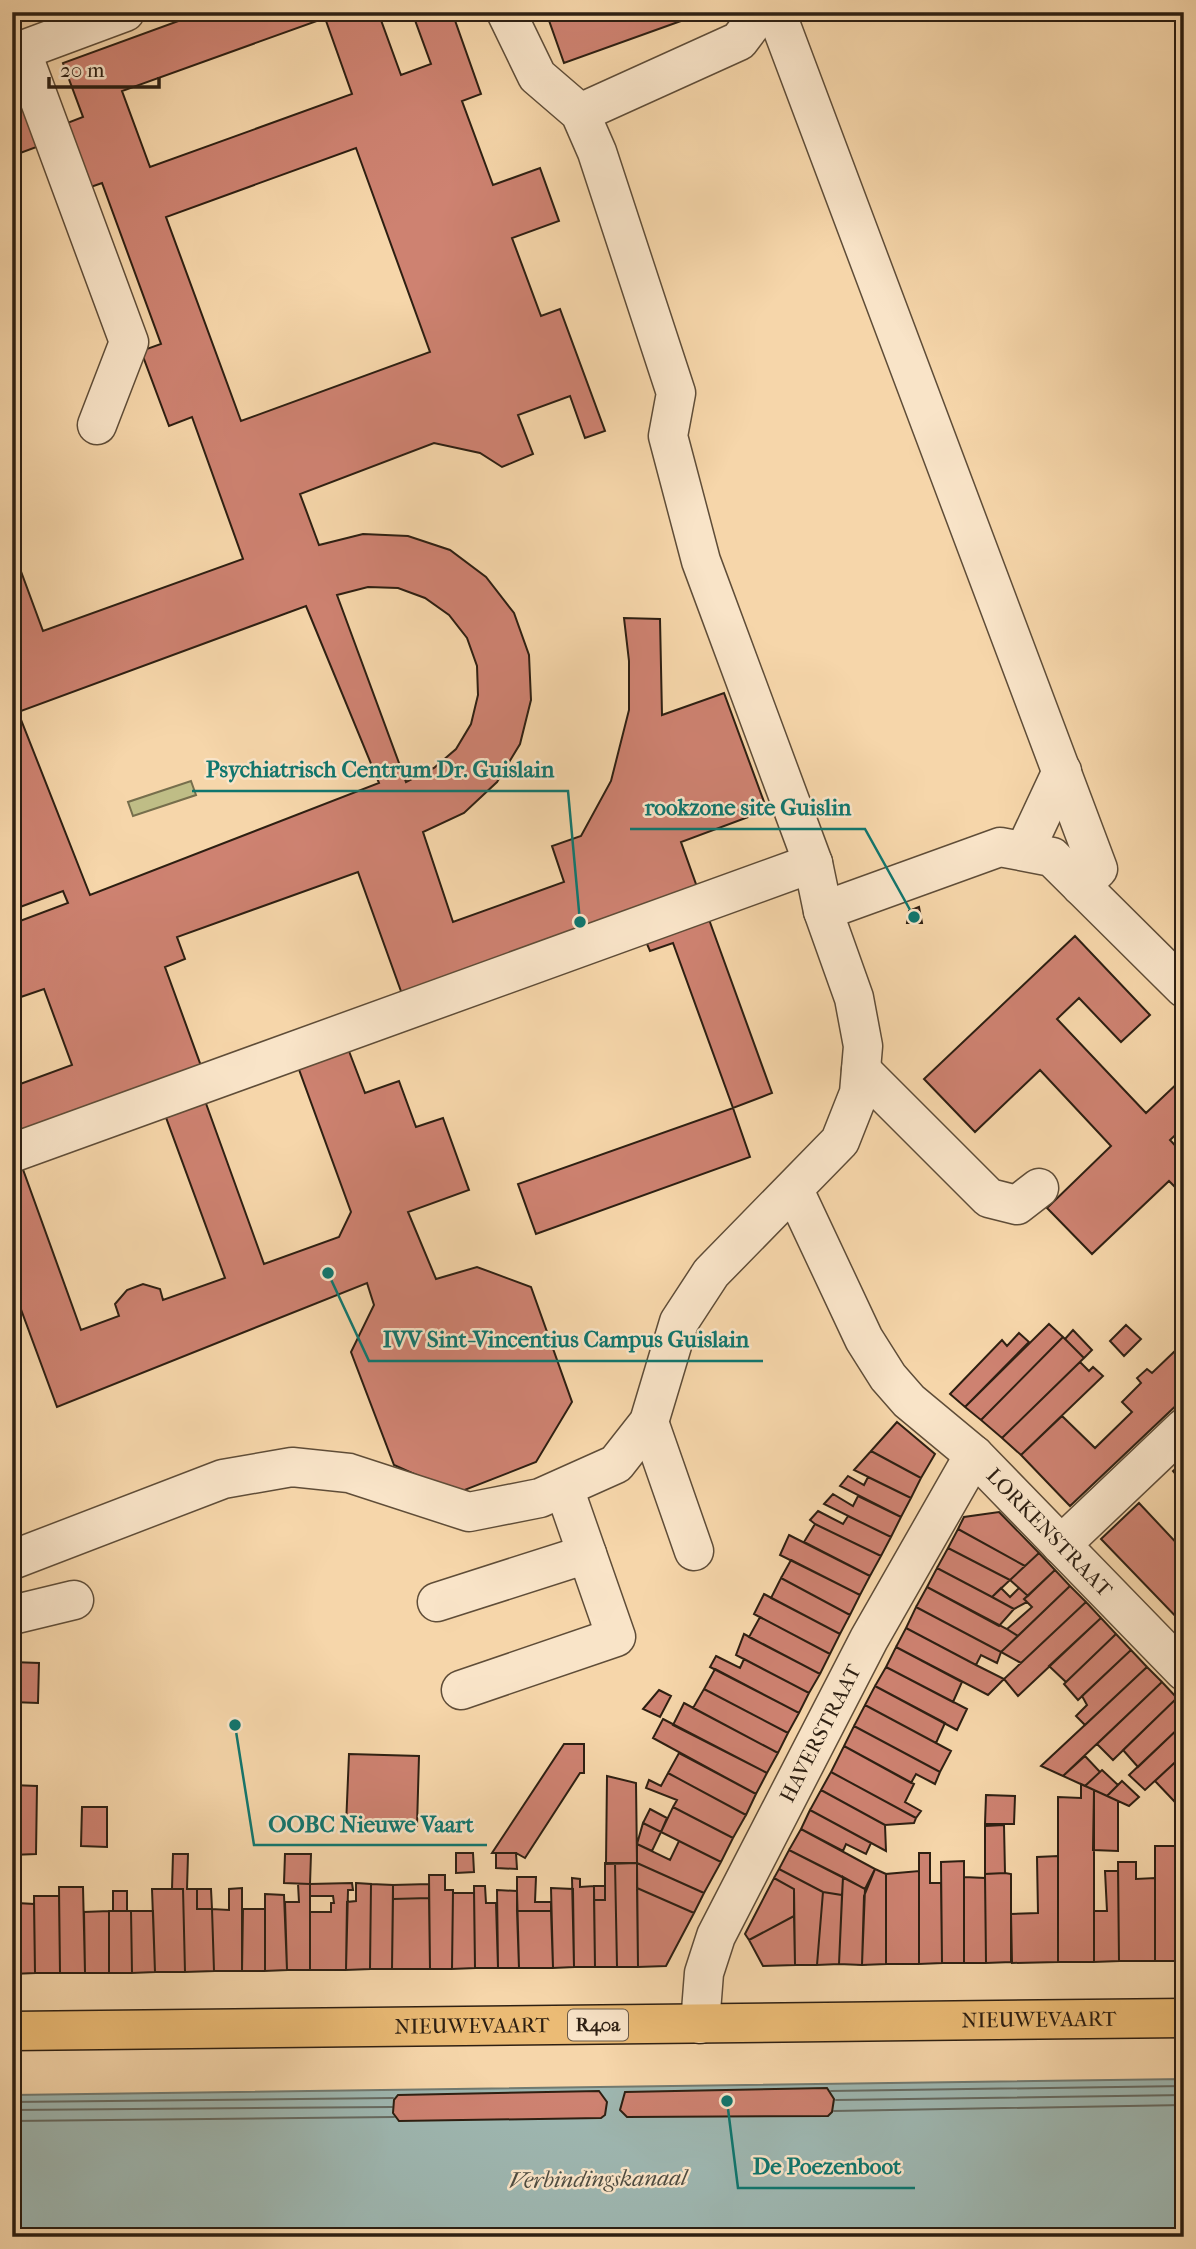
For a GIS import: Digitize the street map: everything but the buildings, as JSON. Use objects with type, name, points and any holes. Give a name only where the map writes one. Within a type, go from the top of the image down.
[{"type":"main road","name":"NIEUWEVAART","points":[[12,2031],[1184,2018]]},
{"type":"street","points":[[97,425],[130,342],[17,52],[125,12]]},
{"type":"street","points":[[12,1560],[223,1479],[292,1467],[349,1473],[468,1512],[540,1498],[617,1464],[649,1422],[679,1322],[711,1273],[840,1141],[859,1093],[863,1046],[854,998],[823,911],[813,863],[701,561],[668,436],[676,393],[597,152],[580,113],[537,76],[506,12]]},
{"type":"street","points":[[580,113],[739,41],[761,12]]},
{"type":"street","points":[[775,12],[1098,869],[1081,886]]},
{"type":"street","points":[[1025,850],[1062,771]]},
{"type":"street","points":[[823,911],[1000,847],[1025,850],[1052,857],[1184,988]]},
{"type":"street","points":[[12,1153],[813,863]]},
{"type":"street","points":[[861,1070],[989,1198],[1017,1205],[1039,1188]]},
{"type":"street","name":"LORKENSTRAAT","points":[[794,1190],[864,1339],[888,1377],[909,1401],[974,1455],[1184,1671]]},
{"type":"street","points":[[649,1422],[694,1551]]},
{"type":"street","points":[[1060,1545],[1184,1428]]},
{"type":"street","name":"HAVERSTRAAT","points":[[700,2024],[704,1973],[716,1936],[869,1639],[974,1455]]},
{"type":"street","points":[[461,1690],[616,1637],[564,1488]]},
{"type":"street","points":[[437,1602],[587,1554]]},
{"type":"street","points":[[12,1615],[74,1600]]},
{"type":"shaded area","points":[[191,781],[196,795],[133,816],[128,802]]},
{"type":"water","name":"Verbindingskanaal","points":[[1184,2079],[1184,2237],[12,2237],[12,2095]]},
{"type":"place","name":"rookzone site Guislin","points":[[914,917]]},
{"type":"place","name":"Psychiatrisch Centrum Dr. Guislain","points":[[580,922]]},
{"type":"place","name":"IVV Sint-Vincentius Campus Guislain","points":[[328,1273]]},
{"type":"place","name":"OOBC Nieuwe Vaart","points":[[235,1725]]},
{"type":"place","name":"De Poezenboot","points":[[727,2101]]}]
